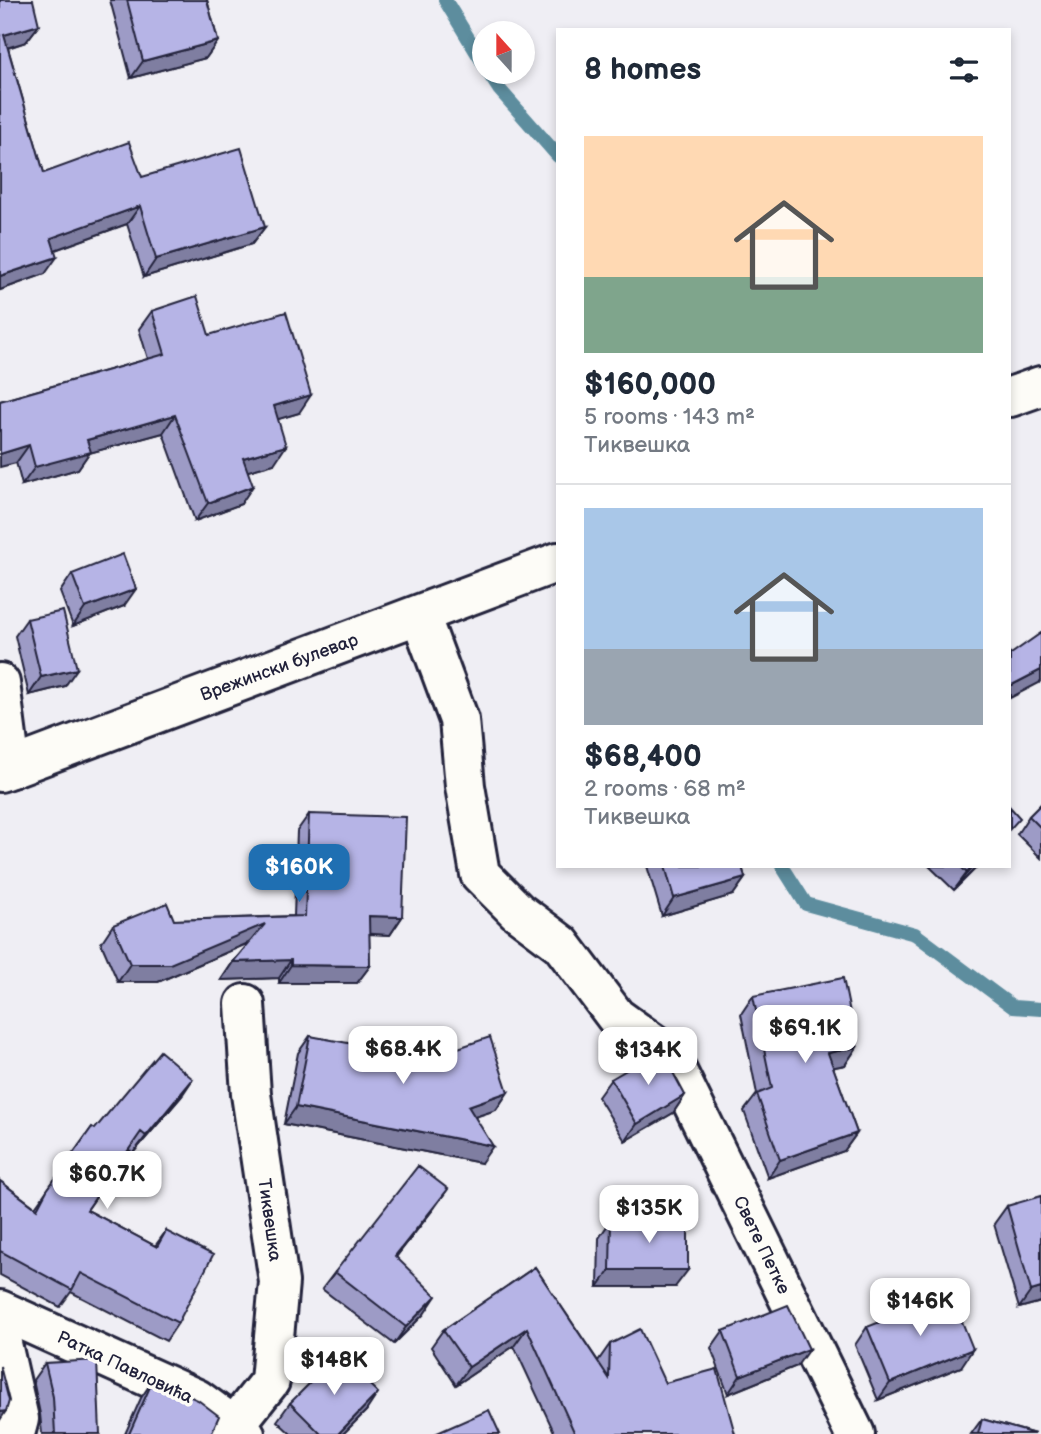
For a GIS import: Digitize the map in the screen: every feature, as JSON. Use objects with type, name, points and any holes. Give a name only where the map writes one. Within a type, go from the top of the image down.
[{"type":"street","points":[[1011,397],[1041,386]]},
{"type":"street","name":"Врежински булевар","points":[[6,770],[556,563]]},
{"type":"street","name":"Свете Петке","points":[[420,615],[459,720],[480,874],[517,911],[561,944],[616,1017],[670,1055],[855,1434]]},
{"type":"street","points":[[0,684],[6,770]]},
{"type":"street","name":"Тиквешка","points":[[240,1429],[270,1381],[279,1282],[251,1094],[244,1004]]},
{"type":"street","name":"Ратка Павловића","points":[[0,1310],[197,1399],[240,1429]]},
{"type":"street","points":[[0,1335],[19,1419],[15,1434]]},
{"type":"building","points":[[0,0],[33,0],[39,25],[4,35],[44,173],[129,142],[142,177],[241,148],[265,227],[156,259],[140,206],[51,238],[57,257],[0,276]]},
{"type":"building","points":[[127,0],[207,0],[218,41],[143,61]]},
{"type":"building","points":[[197,296],[209,335],[286,312],[311,395],[274,406],[286,446],[243,458],[253,486],[208,503],[175,415],[87,440],[91,452],[35,467],[29,445],[0,454],[0,401],[165,354],[152,311]]},
{"type":"building","points":[[123,554],[136,589],[85,608],[72,574]]},
{"type":"building","points":[[63,611],[77,669],[41,677],[27,619]]},
{"type":"building","points":[[1041,633],[1041,670],[1011,685],[1011,654]]},
{"type":"building","points":[[1041,804],[1041,828],[1029,816]]},
{"type":"building","points":[[1011,808],[1020,818],[1011,828]]},
{"type":"building","points":[[309,814],[406,817],[402,917],[369,916],[370,966],[291,965],[291,960],[233,962],[265,924],[170,964],[130,964],[113,925],[167,903],[174,920],[305,916]]},
{"type":"building","points":[[666,868],[742,868],[745,878],[674,898]]},
{"type":"building","points":[[843,978],[857,1047],[828,1053],[857,1133],[780,1160],[757,1094],[772,1088],[753,996]]},
{"type":"building","points":[[310,1036],[429,1058],[490,1037],[508,1092],[468,1106],[493,1146],[296,1107]]},
{"type":"building","points":[[661,1050],[685,1095],[637,1124],[611,1079]]},
{"type":"building","points":[[160,1051],[193,1079],[146,1136],[141,1132],[87,1210],[157,1247],[166,1231],[213,1255],[178,1323],[81,1273],[72,1290],[0,1251],[0,1181],[37,1209],[47,1190],[92,1127],[95,1129]]},
{"type":"building","points":[[418,1166],[448,1189],[395,1256],[436,1296],[406,1327],[335,1272]]},
{"type":"building","points":[[1041,1196],[1041,1288],[1031,1291],[1007,1206]]},
{"type":"building","points":[[611,1220],[688,1220],[688,1270],[610,1270]]},
{"type":"building","points":[[535,1267],[609,1378],[610,1344],[640,1329],[665,1383],[717,1369],[735,1434],[575,1434],[527,1328],[469,1367],[443,1330]]},
{"type":"building","points":[[951,1294],[973,1349],[890,1383],[867,1327]]},
{"type":"building","points":[[788,1305],[809,1349],[740,1376],[723,1331]]},
{"type":"building","points":[[339,1354],[378,1393],[338,1434],[321,1434],[290,1403]]},
{"type":"building","points":[[97,1360],[100,1434],[55,1434],[53,1397],[45,1363]]},
{"type":"building","points":[[0,1366],[9,1401],[6,1411],[0,1412]]},
{"type":"building","points":[[153,1380],[198,1400],[219,1416],[211,1434],[129,1434]]},
{"type":"building","points":[[489,1410],[500,1434],[435,1434]]},
{"type":"building","points":[[982,1419],[1035,1434],[978,1434]]},
{"type":"waterway","points":[[445,0],[472,45]]},
{"type":"waterway","points":[[496,84],[556,154]]},
{"type":"waterway","points":[[783,868],[806,904],[915,934],[1013,1007],[1041,1009]]}]
